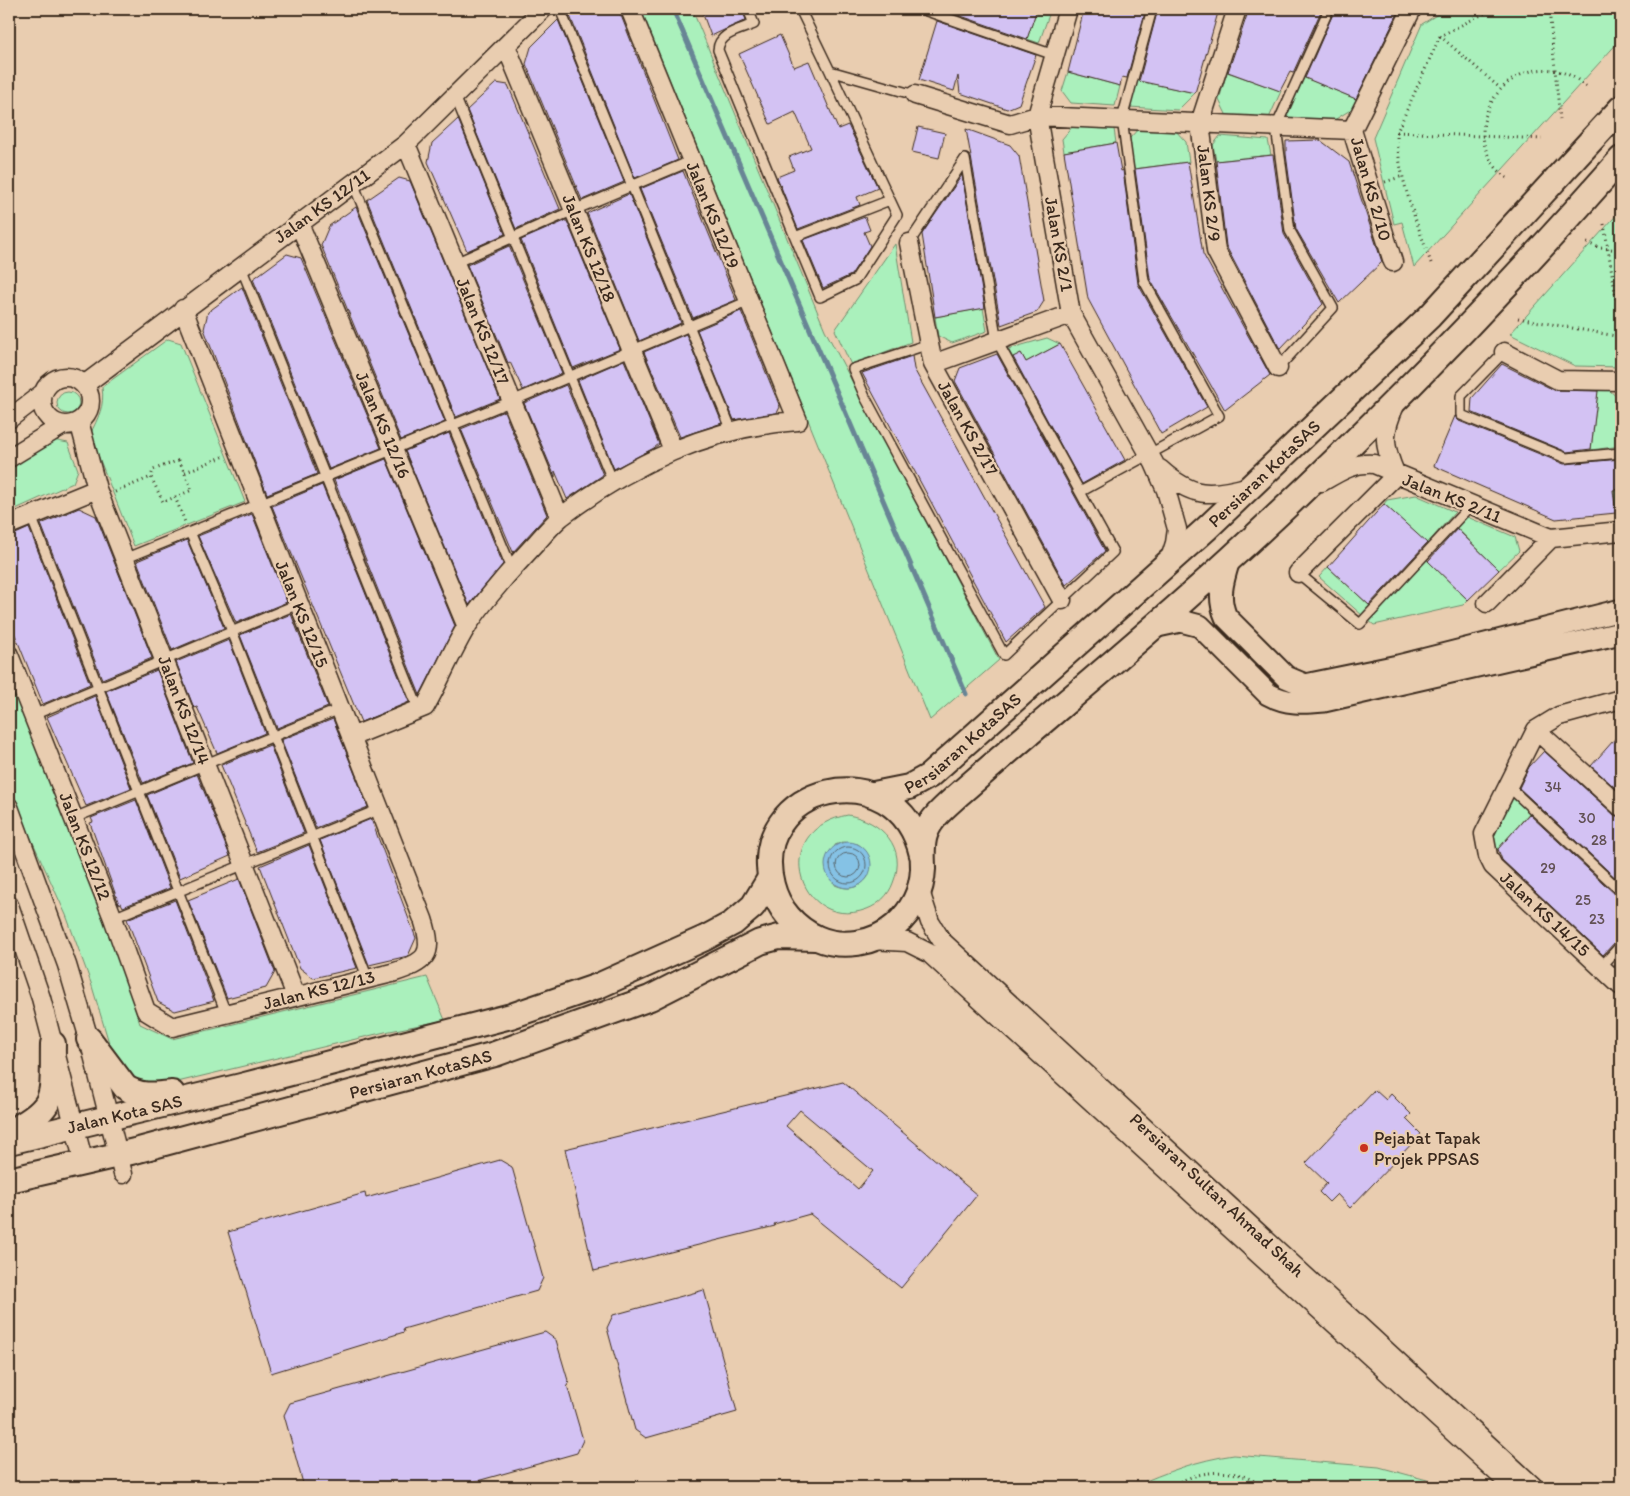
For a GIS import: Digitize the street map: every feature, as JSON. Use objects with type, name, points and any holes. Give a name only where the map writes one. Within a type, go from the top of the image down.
[{"type":"main road","name":"Persiaran KotaSAS","points":[[874,794],[909,786],[929,776],[1252,486],[1430,316],[1621,108]]},
{"type":"main road","name":"Persiaran KotaSAS","points":[[922,854],[926,833],[933,820],[958,795],[1153,627],[1292,501],[1532,261],[1621,159]]},
{"type":"main road","name":"Persiaran KotaSAS","points":[[9,1180],[84,1163],[120,1164],[495,1054],[650,998],[760,942],[786,937],[818,938],[844,944],[871,940],[894,926],[912,906],[919,888],[923,868],[919,841],[906,818],[886,800],[874,794],[861,790],[834,790],[809,798],[788,815],[774,838],[769,864],[770,878],[778,904],[786,915],[801,928],[818,938]]},
{"type":"main road","name":"Persiaran KotaSAS","points":[[242,1086],[482,1025],[598,986],[686,948],[733,923],[753,906],[770,878]]},
{"type":"main road","points":[[89,1039],[125,1087],[138,1094],[158,1094],[242,1086]]},
{"type":"main road","points":[[9,1132],[37,1116],[49,1099],[52,1089],[53,1044]]},
{"type":"main road","name":"Jalan Kota SAS","points":[[9,1142],[242,1086]]},
{"type":"street","name":"Jalan KS 12/11","points":[[84,385],[183,309],[406,144],[543,9]]},
{"type":"street","name":"Jalan KS 12/19","points":[[630,9],[798,421],[775,422],[732,431]]},
{"type":"street","name":"Jalan KS 2/1","points":[[1068,9],[1037,116],[1071,314],[1151,458]]},
{"type":"street","name":"Jalan KS 2/9","points":[[1237,9],[1200,123],[1216,251],[1278,368]]},
{"type":"street","name":"Jalan KS 2/10","points":[[1393,262],[1352,130],[1412,9]]},
{"type":"street","name":"Jalan KS 12/18","points":[[506,46],[673,450]]},
{"type":"street","points":[[915,95],[1010,124],[1037,116],[1352,130]]},
{"type":"street","name":"Jalan KS 12/17","points":[[406,144],[560,518]]},
{"type":"street","name":"Jalan KS 12/16","points":[[299,223],[467,626]]},
{"type":"street","name":"Jalan KS 2/17","points":[[909,243],[933,364],[1062,600]]},
{"type":"street","name":"Jalan KS 12/15","points":[[183,309],[237,452],[423,919]]},
{"type":"street","points":[[933,364],[1071,314]]},
{"type":"street","points":[[1504,352],[1558,380],[1621,381]]},
{"type":"street","points":[[9,419],[43,393],[53,380],[61,377],[69,377],[84,385],[90,400],[85,416],[9,458]]},
{"type":"street","points":[[43,393],[44,410],[48,417],[71,423]]},
{"type":"street","points":[[1298,573],[1396,475],[1386,451],[1385,434],[1389,418],[1400,395]]},
{"type":"street","name":"Jalan KS 12/14","points":[[71,423],[296,996]]},
{"type":"street","points":[[351,737],[425,708],[467,626],[512,569],[560,518],[613,482],[673,450],[732,431]]},
{"type":"street","points":[[1151,458],[1175,483],[1200,493],[1228,492],[1252,486]]},
{"type":"street","points":[[1151,458],[1166,490],[1176,530],[1175,543],[1168,563]]},
{"type":"street","name":"Jalan KS 2/11","points":[[1292,501],[1341,470],[1362,463],[1374,464],[1396,475],[1550,538],[1621,531]]},
{"type":"street","points":[[9,525],[99,494]]},
{"type":"street","points":[[1487,603],[1550,538]]},
{"type":"street","points":[[1229,560],[1220,595],[1220,605],[1226,617],[1286,677],[1305,685],[1398,666],[1621,610]]},
{"type":"street","points":[[1153,627],[1181,621],[1200,626],[1254,683],[1280,701],[1295,703],[1324,700],[1621,633]]},
{"type":"street","name":"Jalan KS 12/12","points":[[9,655],[113,918],[146,1011],[172,1027]]},
{"type":"street","points":[[1508,786],[1536,730],[1559,716],[1619,702]]},
{"type":"street","points":[[1536,730],[1621,807]]},
{"type":"street","name":"Jalan KS 14/15","points":[[1508,786],[1484,834],[1488,856],[1493,866],[1621,986]]},
{"type":"street","points":[[9,807],[51,917],[89,1039],[120,1164]]},
{"type":"street","name":"Persiaran Sultan Ahmad Shah","points":[[919,888],[930,922],[942,941],[1534,1487]]},
{"type":"street","points":[[9,905],[41,998],[84,1163]]},
{"type":"street","name":"Jalan KS 12/13","points":[[172,1027],[368,979],[416,965],[426,954],[430,938],[423,919]]},
{"type":"street","name":"Persiaran Sultan Ahmad Shah","points":[[871,940],[907,942],[929,953],[1513,1487]]},
{"type":"lane","points":[[560,9],[732,431]]},
{"type":"lane","points":[[748,9],[754,24],[725,36],[719,42],[718,50],[820,297],[855,280],[897,214],[800,9]]},
{"type":"lane","points":[[920,9],[1054,55]]},
{"type":"lane","points":[[1080,492],[1151,458],[1219,416],[1144,281],[1122,120],[1152,9]]},
{"type":"lane","points":[[1278,368],[1333,308],[1290,231],[1276,127],[1329,9]]},
{"type":"lane","points":[[830,72],[915,95]]},
{"type":"lane","points":[[454,96],[613,482]]},
{"type":"lane","points":[[909,243],[965,159],[997,341],[1113,552],[1004,656],[865,397],[853,369],[928,344]]},
{"type":"lane","points":[[455,263],[691,161]]},
{"type":"lane","points":[[353,183],[451,425],[512,569]]},
{"type":"lane","points":[[795,237],[890,200]]},
{"type":"lane","points":[[241,266],[419,710]]},
{"type":"lane","points":[[124,558],[512,401],[748,301]]},
{"type":"lane","points":[[1504,352],[1461,396],[1461,415],[1566,458],[1621,453]]},
{"type":"lane","points":[[1298,573],[1360,624],[1470,506]]},
{"type":"lane","points":[[31,516],[226,1013]]},
{"type":"lane","points":[[190,532],[274,736],[368,979]]},
{"type":"lane","points":[[33,714],[298,604]]},
{"type":"lane","points":[[74,818],[340,709]]},
{"type":"lane","points":[[1508,786],[1621,891]]},
{"type":"lane","points":[[113,918],[380,809]]},
{"type":"lane","points":[[1601,967],[1621,945]]},
{"type":"path","points":[[1430,263],[1403,176],[1397,150],[1397,132],[1440,36],[1493,9]]},
{"type":"path","points":[[1549,9],[1560,119]]},
{"type":"path","points":[[1440,36],[1500,88]]},
{"type":"path","points":[[1507,178],[1491,160],[1484,137],[1487,111],[1500,88],[1520,74],[1539,70],[1555,70],[1577,78],[1588,88]]},
{"type":"path","points":[[1397,132],[1542,139]]},
{"type":"path","points":[[1604,224],[1621,329]]},
{"type":"path","points":[[1587,243],[1609,250],[1621,250]]},
{"type":"path","points":[[1518,318],[1621,337]]},
{"type":"path","points":[[185,472],[237,452]]},
{"type":"path","points":[[179,460],[185,472],[192,490],[163,502],[151,477],[153,470],[179,460]]},
{"type":"path","points":[[99,494],[151,477]]},
{"type":"path","points":[[175,497],[190,532]]},
{"type":"path","points":[[1172,1487],[1190,1476],[1216,1472],[1242,1476],[1261,1487]]},
{"type":"green space","points":[[641,9],[692,9],[825,330],[999,660],[930,720]]},
{"type":"green space","points":[[1037,9],[1051,9],[1039,43],[1027,39]]},
{"type":"green space","points":[[1446,9],[1621,9],[1621,39],[1414,267],[1402,222],[1394,224],[1373,138],[1422,24]]},
{"type":"green space","points":[[1068,72],[1120,86],[1115,106],[1071,103],[1062,91]]},
{"type":"green space","points":[[1227,72],[1281,91],[1269,118],[1227,116],[1219,100]]},
{"type":"green space","points":[[1303,77],[1361,101],[1360,104],[1331,122],[1285,119]]},
{"type":"green space","points":[[1136,80],[1195,93],[1178,110],[1129,107]]},
{"type":"green space","points":[[1073,126],[1114,129],[1116,143],[1064,152],[1062,139]]},
{"type":"green space","points":[[1140,127],[1174,129],[1186,142],[1189,162],[1134,169],[1129,139]]},
{"type":"green space","points":[[1220,136],[1268,140],[1271,155],[1216,161],[1213,145]]},
{"type":"green space","points":[[1621,210],[1621,367],[1575,366],[1510,334]]},
{"type":"green space","points":[[895,244],[911,342],[851,365],[835,330]]},
{"type":"green space","points":[[983,308],[987,331],[952,343],[938,336],[935,317]]},
{"type":"green space","points":[[1047,338],[1060,344],[1026,362],[1021,353],[1013,358],[1008,349]]},
{"type":"green space","points":[[168,339],[181,343],[245,502],[134,546],[90,435],[102,406],[102,387]]},
{"type":"green space","points":[[1598,389],[1608,389],[1621,401],[1621,446],[1591,450]]},
{"type":"green space","points":[[68,392],[76,395],[79,403],[76,411],[68,414],[60,411],[57,403],[60,395]]},
{"type":"green space","points":[[53,440],[68,443],[78,470],[73,483],[9,512],[9,470]]},
{"type":"green space","points":[[1621,489],[1621,512],[1616,513],[1613,490]]},
{"type":"green space","points":[[1416,495],[1455,512],[1427,544],[1384,504],[1387,500]]},
{"type":"green space","points":[[1465,516],[1515,537],[1519,551],[1499,570],[1456,527]]},
{"type":"green space","points":[[1426,559],[1468,600],[1463,605],[1374,625],[1369,621]]},
{"type":"green space","points":[[1328,567],[1371,607],[1363,616],[1319,577]]},
{"type":"green space","points":[[9,682],[100,901],[140,1024],[172,1039],[427,977],[445,1020],[385,1032],[165,1085],[133,1083],[113,1056],[91,983],[66,915],[30,836],[9,782]]},
{"type":"green space","points":[[1510,794],[1530,812],[1492,856],[1489,835]]},
{"type":"green space","points":[[848,815],[860,818],[881,830],[894,847],[897,858],[897,870],[893,883],[889,892],[875,905],[867,909],[844,913],[825,907],[810,894],[802,877],[800,858],[807,840],[822,824]],"holes":[[[843,842],[858,844],[864,849],[868,877],[861,884],[849,888],[835,885],[835,845]]]},
{"type":"green space","points":[[1234,1455],[1379,1467],[1453,1487],[1132,1487],[1182,1467]]},
{"type":"water","points":[[853,842],[857,843],[867,852],[870,856],[870,874],[861,884],[853,888],[843,888],[835,884],[826,874],[825,860],[829,852],[839,843]]},
{"type":"building","points":[[572,9],[608,9],[620,13],[678,160],[635,178],[568,11]]},
{"type":"building","points":[[701,9],[742,9],[746,20],[711,36]]},
{"type":"building","points":[[941,9],[1037,9],[1027,39]]},
{"type":"building","points":[[1084,9],[1146,9],[1127,78],[1122,77],[1120,86],[1068,72]]},
{"type":"building","points":[[1158,9],[1219,9],[1195,93],[1139,81]]},
{"type":"building","points":[[1249,9],[1322,9],[1293,73],[1290,72],[1280,91],[1228,72]]},
{"type":"building","points":[[1335,9],[1400,9],[1356,99],[1305,78]]},
{"type":"building","points":[[558,20],[624,182],[582,200],[526,64],[531,47]]},
{"type":"building","points":[[937,21],[1036,55],[1019,104],[1007,109],[960,93],[958,76],[954,91],[919,80]]},
{"type":"building","points":[[780,35],[794,67],[809,61],[838,129],[848,125],[878,188],[857,197],[860,205],[798,229],[777,177],[794,170],[789,157],[811,148],[795,112],[770,124],[739,54]]},
{"type":"building","points":[[496,83],[508,85],[560,209],[516,229],[467,110]]},
{"type":"building","points":[[458,119],[505,234],[467,251],[428,162],[432,143]]},
{"type":"building","points":[[918,127],[945,133],[939,158],[912,152]]},
{"type":"building","points":[[966,129],[1010,145],[1019,156],[1044,301],[1037,312],[1001,325]]},
{"type":"building","points":[[1320,140],[1349,162],[1382,262],[1339,303],[1296,229],[1286,154],[1286,141]]},
{"type":"building","points":[[1116,143],[1121,171],[1123,170],[1138,284],[1207,407],[1161,434],[1088,299],[1064,152]]},
{"type":"building","points":[[1273,155],[1284,234],[1323,304],[1280,349],[1226,246],[1216,161]]},
{"type":"building","points":[[1188,162],[1203,254],[1270,375],[1225,410],[1150,279],[1135,169]]},
{"type":"building","points":[[683,171],[736,300],[693,318],[640,189]]},
{"type":"building","points":[[962,175],[985,308],[935,317],[922,234]]},
{"type":"building","points":[[399,178],[410,181],[500,399],[456,417],[367,200]]},
{"type":"building","points":[[629,194],[681,323],[639,341],[587,213]]},
{"type":"building","points":[[356,207],[445,422],[401,440],[321,245],[329,226]]},
{"type":"building","points":[[865,217],[870,230],[864,232],[870,246],[851,275],[823,288],[803,240]]},
{"type":"building","points":[[567,221],[620,349],[573,368],[521,240]]},
{"type":"building","points":[[509,246],[562,373],[523,390],[510,362],[508,363],[467,265]]},
{"type":"building","points":[[287,254],[301,258],[381,448],[329,469],[253,279]]},
{"type":"building","points":[[242,287],[317,474],[267,494],[204,329],[208,312]]},
{"type":"building","points":[[741,311],[780,407],[777,413],[734,420],[697,330]]},
{"type":"building","points":[[686,334],[722,423],[680,437],[644,352]]},
{"type":"building","points":[[1060,344],[1125,460],[1082,484],[1013,357],[1021,353],[1026,362]]},
{"type":"building","points":[[997,354],[1105,551],[1066,585],[955,381],[960,368]]},
{"type":"building","points":[[912,356],[914,369],[1045,607],[1006,642],[862,373]]},
{"type":"building","points":[[624,360],[659,444],[614,469],[578,380]]},
{"type":"building","points":[[1502,364],[1554,390],[1598,391],[1591,449],[1567,452],[1471,412],[1472,398]]},
{"type":"building","points":[[566,385],[603,475],[567,499],[555,471],[555,477],[524,403]]},
{"type":"building","points":[[504,411],[547,515],[513,552],[461,429]]},
{"type":"building","points":[[1455,416],[1459,421],[1564,464],[1621,459],[1621,489],[1613,490],[1616,513],[1556,519],[1434,466]]},
{"type":"building","points":[[449,433],[503,564],[469,605],[405,451]]},
{"type":"building","points":[[386,459],[455,626],[420,695],[334,480]]},
{"type":"building","points":[[322,485],[409,702],[361,722],[272,506]]},
{"type":"building","points":[[1384,504],[1427,543],[1369,605],[1328,567]]},
{"type":"building","points":[[79,508],[96,516],[152,658],[102,679],[41,524]]},
{"type":"building","points":[[252,514],[287,602],[236,623],[198,536]]},
{"type":"building","points":[[29,528],[90,684],[43,704],[9,620],[9,537]]},
{"type":"building","points":[[1457,529],[1499,570],[1468,600],[1428,561]]},
{"type":"building","points":[[187,540],[224,628],[172,650],[137,561]]},
{"type":"building","points":[[291,614],[328,707],[277,728],[240,635]]},
{"type":"building","points":[[229,640],[265,733],[217,753],[197,707],[194,708],[176,662]]},
{"type":"building","points":[[157,670],[193,763],[143,783],[106,691]]},
{"type":"building","points":[[95,696],[131,788],[86,806],[47,717]]},
{"type":"building","points":[[333,719],[368,807],[316,828],[281,740]]},
{"type":"building","points":[[1621,732],[1621,793],[1591,766]]},
{"type":"building","points":[[270,745],[304,833],[257,852],[221,765]]},
{"type":"building","points":[[1544,751],[1614,815],[1621,817],[1621,883],[1519,788],[1529,767]]},
{"type":"building","points":[[197,774],[230,856],[180,878],[147,795]]},
{"type":"building","points":[[136,800],[170,888],[123,907],[121,903],[119,904],[90,823],[93,822],[91,818]]},
{"type":"building","points":[[1529,814],[1617,896],[1621,897],[1621,939],[1616,941],[1603,955],[1502,860],[1498,849]]},
{"type":"building","points":[[371,819],[416,938],[408,956],[369,965],[320,840]]},
{"type":"building","points":[[309,845],[357,968],[313,978],[300,968],[260,866]]},
{"type":"building","points":[[239,879],[275,972],[266,988],[227,998],[188,900]]},
{"type":"building","points":[[175,900],[214,1001],[175,1011],[158,1002],[127,919]]},
{"type":"building","points":[[843,1082],[977,1195],[901,1288],[810,1214],[774,1224],[775,1226],[594,1271],[565,1149]],"holes":[[[800,1110],[873,1171],[858,1189],[786,1126]]]},
{"type":"building","name":"Pejabat Tapak Projek PPSAS","points":[[1375,1090],[1386,1100],[1391,1094],[1411,1114],[1406,1119],[1421,1134],[1350,1208],[1337,1194],[1329,1202],[1319,1192],[1327,1183],[1306,1163]]},
{"type":"building","points":[[500,1160],[512,1167],[543,1278],[537,1291],[403,1329],[404,1332],[271,1373],[228,1232],[365,1193],[366,1198]]},
{"type":"building","points":[[704,1290],[737,1412],[646,1438],[635,1430],[607,1328],[613,1315]]},
{"type":"building","points":[[545,1332],[556,1340],[569,1384],[567,1385],[583,1440],[577,1453],[456,1487],[304,1487],[284,1415],[290,1403]]},
{"type":"waterway","points":[[673,9],[966,694]]},
{"type":"place","name":"Pejabat Tapak Projek PPSAS","points":[[1364,1148]]}]
